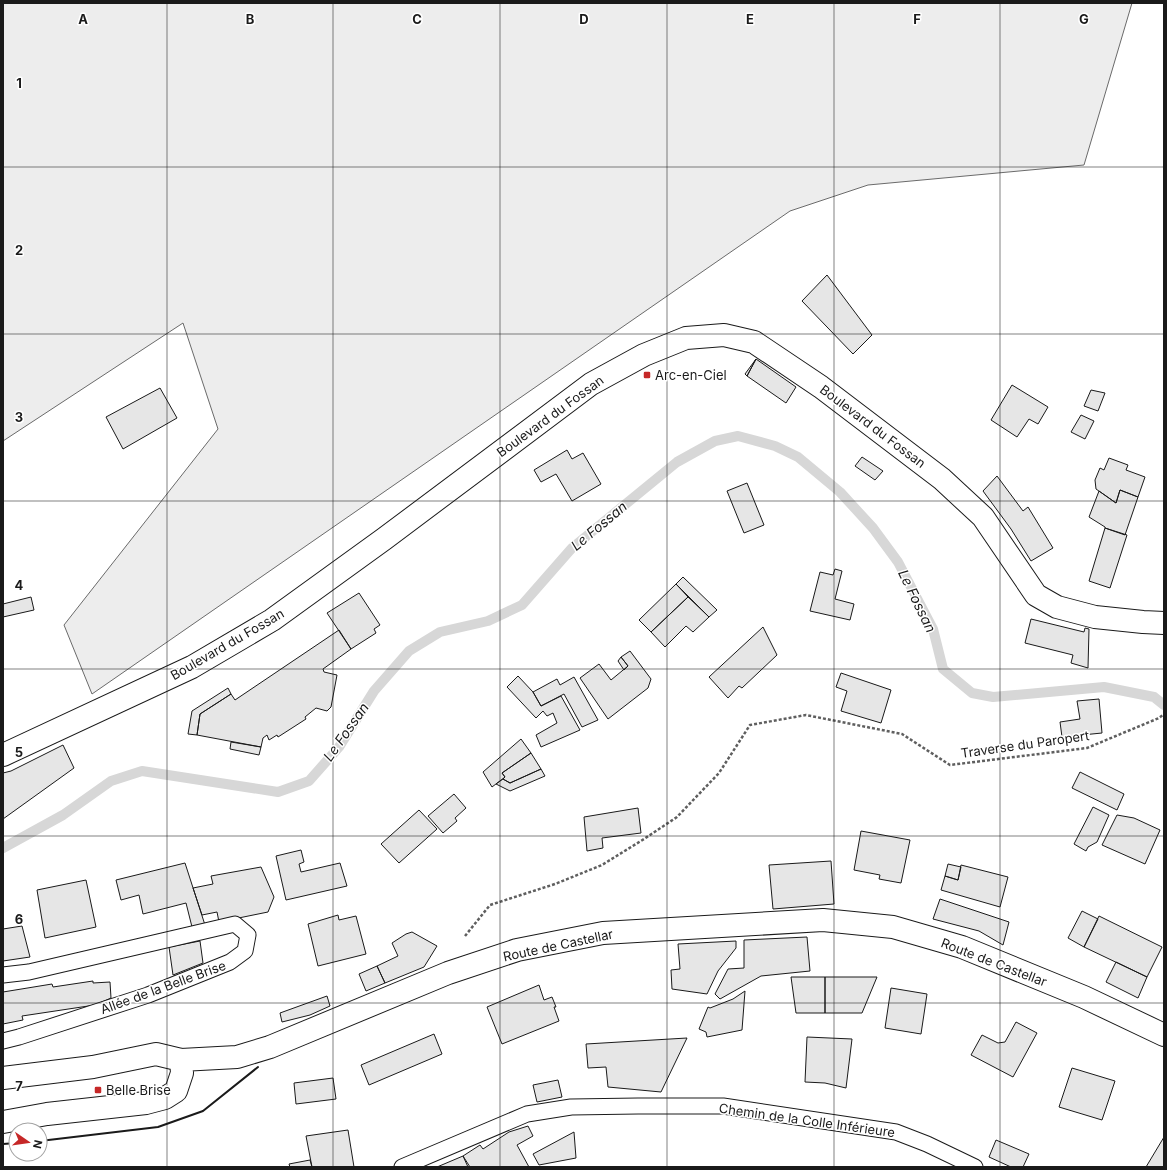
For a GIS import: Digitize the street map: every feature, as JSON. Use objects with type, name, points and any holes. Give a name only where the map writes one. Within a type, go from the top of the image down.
[{"type":"street","name":"Boulevard du Fossan","points":[[3,755],[192,667],[272,620],[384,539],[591,384],[644,355],[686,338],[724,335],[754,342],[821,386],[942,479],[983,517],[1036,595],[1057,607],[1095,617],[1164,623]]},
{"type":"street","name":"Route de Castellar","points":[[3,1078],[93,1067],[156,1054],[181,1060],[237,1057],[270,1047],[448,973],[517,950],[603,933],[824,920],[893,927],[962,947],[1084,997],[1164,1036]]},
{"type":"street","points":[[3,1122],[46,1114],[146,1103],[165,1098],[176,1091],[182,1073],[181,1060]]},
{"type":"lane","name":"Allée de la Belle Brise","points":[[3,974],[29,972],[234,924],[248,935],[245,951],[230,962],[148,995],[19,1037],[3,1040]]},
{"type":"lane","name":"Chemin de la Colle Inférieure","points":[[402,1167],[527,1114],[571,1107],[723,1106],[896,1132],[927,1144],[975,1167]]},
{"type":"path","name":"Traverse du Paropert","points":[[448,973],[450,953],[490,905],[555,884],[602,866],[677,817],[719,773],[750,725],[806,715],[902,734],[950,764],[1087,748],[1159,718],[1164,714]]},
{"type":"shaded area","points":[[3,3],[1132,3],[1084,165],[868,185],[790,211],[92,694],[64,625],[218,429],[183,323],[3,441]]},
{"type":"building","points":[[827,275],[872,335],[853,354],[802,301]]},
{"type":"building","points":[[756,359],[747,376],[745,374]]},
{"type":"building","points":[[756,359],[796,387],[786,403],[747,376]]},
{"type":"building","points":[[1012,385],[1048,407],[1038,424],[1029,419],[1017,437],[991,420]]},
{"type":"building","points":[[160,388],[177,418],[123,449],[106,417]]},
{"type":"building","points":[[1091,390],[1105,393],[1098,411],[1084,406]]},
{"type":"building","points":[[1081,415],[1094,421],[1085,439],[1071,432]]},
{"type":"building","points":[[567,450],[572,459],[583,453],[601,484],[572,501],[556,474],[541,482],[534,470]]},
{"type":"building","points":[[862,457],[883,471],[875,480],[855,466]]},
{"type":"building","points":[[1109,458],[1128,465],[1126,470],[1145,477],[1138,497],[1120,490],[1116,503],[1096,489],[1095,480],[1100,468],[1104,470]]},
{"type":"building","points":[[997,476],[1023,511],[1028,507],[1053,548],[1031,561],[1011,529],[983,491]]},
{"type":"building","points":[[747,483],[764,525],[744,533],[727,491]]},
{"type":"building","points":[[1120,490],[1138,497],[1125,535],[1105,528],[1089,517],[1099,491],[1116,503]]},
{"type":"building","points":[[1105,528],[1127,535],[1110,588],[1089,581]]},
{"type":"building","points":[[835,569],[842,571],[835,599],[854,604],[850,620],[810,611],[820,572],[833,575]]},
{"type":"building","points":[[683,577],[717,610],[709,617],[676,584]]},
{"type":"building","points":[[676,584],[688,597],[651,632],[639,620]]},
{"type":"building","points":[[359,593],[380,625],[374,629],[376,633],[351,649],[327,613]]},
{"type":"building","points":[[31,597],[34,610],[3,617],[3,604]]},
{"type":"building","points":[[688,597],[709,617],[693,632],[686,626],[665,647],[651,632]]},
{"type":"building","points":[[1031,619],[1084,632],[1085,628],[1089,629],[1088,668],[1071,663],[1073,655],[1025,643]]},
{"type":"building","points":[[763,627],[777,655],[742,688],[739,686],[728,698],[709,677]]},
{"type":"building","points":[[339,630],[351,649],[323,669],[324,672],[337,675],[331,707],[327,711],[316,708],[305,717],[306,719],[278,737],[277,735],[269,740],[267,735],[263,738],[261,747],[197,735],[200,714],[231,694],[235,700]]},
{"type":"building","points":[[630,651],[651,679],[648,688],[608,719],[580,678],[599,664],[611,680],[628,666],[621,657]]},
{"type":"building","points":[[621,657],[628,666],[624,670],[618,661]]},
{"type":"building","points":[[841,673],[891,690],[881,723],[841,711],[847,691],[836,687]]},
{"type":"building","points":[[518,676],[533,692],[541,706],[561,696],[580,730],[541,747],[536,735],[557,723],[553,713],[547,716],[543,711],[536,718],[507,687]]},
{"type":"building","points":[[574,677],[598,720],[582,727],[564,694],[541,706],[533,692],[557,679],[560,685]]},
{"type":"building","points":[[228,688],[231,694],[200,714],[197,735],[188,734],[192,711]]},
{"type":"building","points":[[1099,699],[1102,733],[1062,737],[1060,722],[1080,719],[1077,701]]},
{"type":"building","points":[[521,739],[531,753],[502,773],[505,777],[492,787],[483,772]]},
{"type":"building","points":[[231,742],[261,747],[259,755],[230,749]]},
{"type":"building","points":[[63,745],[74,768],[3,819],[3,773],[11,771]]},
{"type":"building","points":[[531,753],[541,769],[510,783],[503,779],[505,777],[502,773]]},
{"type":"building","points":[[541,769],[545,776],[510,791],[496,784],[503,779],[510,783]]},
{"type":"building","points":[[1080,772],[1124,794],[1117,810],[1072,788]]},
{"type":"building","points":[[454,794],[466,808],[455,818],[457,821],[443,833],[428,816]]},
{"type":"building","points":[[1093,807],[1109,815],[1097,842],[1088,847],[1086,851],[1074,844]]},
{"type":"building","points":[[638,808],[641,833],[602,838],[603,848],[587,851],[584,817]]},
{"type":"building","points":[[419,810],[437,829],[399,863],[381,844]]},
{"type":"building","points":[[1117,815],[1134,818],[1160,830],[1145,864],[1102,845]]},
{"type":"building","points":[[861,831],[910,840],[901,883],[879,879],[880,875],[854,870]]},
{"type":"building","points":[[301,850],[304,862],[299,864],[301,872],[340,863],[347,886],[286,900],[276,856]]},
{"type":"building","points":[[831,861],[834,904],[773,909],[769,865]]},
{"type":"building","points":[[185,863],[205,925],[192,927],[186,903],[143,914],[139,895],[121,900],[116,880]]},
{"type":"building","points":[[948,864],[961,867],[958,880],[945,876]]},
{"type":"building","points":[[961,865],[1008,877],[1000,907],[941,890],[945,876],[958,880]]},
{"type":"building","points":[[261,867],[274,897],[268,912],[219,922],[217,912],[202,915],[193,888],[213,884],[211,876]]},
{"type":"building","points":[[86,880],[96,927],[45,938],[37,890]]},
{"type":"building","points":[[940,899],[1009,922],[1003,945],[979,931],[933,919]]},
{"type":"building","points":[[1082,911],[1098,919],[1084,947],[1068,938]]},
{"type":"building","points":[[338,915],[339,920],[356,916],[366,954],[318,966],[308,924]]},
{"type":"building","points":[[1099,916],[1162,947],[1147,977],[1084,947]]},
{"type":"building","points":[[22,926],[30,957],[3,961],[3,929]]},
{"type":"building","points":[[412,932],[437,946],[424,967],[385,983],[377,966],[398,956],[392,943]]},
{"type":"building","points":[[807,937],[810,971],[761,976],[720,999],[715,994],[728,969],[744,968],[744,940]]},
{"type":"building","points":[[200,941],[203,963],[173,975],[169,947]]},
{"type":"building","points":[[736,941],[736,948],[718,971],[707,994],[672,989],[671,970],[680,969],[678,944]]},
{"type":"building","points":[[1116,962],[1147,977],[1138,998],[1106,982]]},
{"type":"building","points":[[377,966],[385,983],[366,991],[359,974]]},
{"type":"building","points":[[791,977],[825,977],[825,1013],[796,1013]]},
{"type":"building","points":[[825,977],[877,977],[862,1013],[825,1013]]},
{"type":"building","points":[[93,981],[93,983],[110,982],[111,998],[95,1005],[22,1016],[23,1020],[3,1024],[3,992],[52,984],[53,987]]},
{"type":"building","points":[[539,985],[544,1000],[552,997],[559,1021],[502,1044],[487,1007]]},
{"type":"building","points":[[891,988],[927,994],[921,1034],[885,1028]]},
{"type":"building","points":[[745,991],[742,1030],[707,1037],[706,1032],[699,1029],[708,1007],[710,1008],[733,999]]},
{"type":"building","points":[[327,996],[330,1006],[310,1015],[282,1022],[280,1013]]},
{"type":"building","points":[[1016,1022],[1037,1033],[1013,1077],[971,1055],[982,1035],[998,1043],[1005,1042]]},
{"type":"building","points":[[434,1034],[442,1054],[369,1085],[361,1065]]},
{"type":"building","points":[[807,1037],[852,1039],[846,1088],[825,1083],[805,1082]]},
{"type":"building","points":[[687,1038],[661,1092],[608,1087],[606,1067],[588,1068],[586,1044]]},
{"type":"building","points":[[1072,1068],[1115,1081],[1102,1120],[1059,1107]]},
{"type":"building","points":[[333,1078],[336,1099],[296,1104],[294,1083]]},
{"type":"building","points":[[558,1080],[562,1097],[537,1102],[533,1085]]},
{"type":"building","points":[[528,1126],[533,1136],[517,1145],[529,1167],[470,1167],[463,1156],[480,1145],[483,1149],[509,1132]]},
{"type":"building","points":[[348,1130],[354,1167],[312,1167],[306,1136]]},
{"type":"building","points":[[574,1132],[576,1158],[539,1165],[533,1154]]},
{"type":"building","points":[[1164,1137],[1164,1167],[1146,1167]]},
{"type":"building","points":[[996,1140],[1029,1154],[1023,1167],[1011,1167],[989,1157]]},
{"type":"building","points":[[463,1156],[468,1167],[437,1167]]},
{"type":"building","points":[[310,1160],[312,1167],[290,1167],[289,1164]]},
{"type":"waterway","name":"Le Fossan","points":[[3,848],[63,815],[111,781],[142,771],[278,792],[309,781],[339,747],[374,691],[409,651],[440,632],[488,621],[522,605],[572,548],[677,462],[715,441],[738,436],[775,446],[798,457],[840,492],[873,528],[898,562],[933,629],[943,669],[972,693],[993,697],[1104,687],[1154,697],[1164,705]]},
{"type":"wall","points":[[48,1140],[158,1127],[203,1111],[258,1067]]},
{"type":"wall","points":[[3,1144],[8,1144]]},
{"type":"place","name":"Arc-en-Ciel","points":[[647,375]]},
{"type":"place","name":"Belle Brise","points":[[98,1090]]}]
